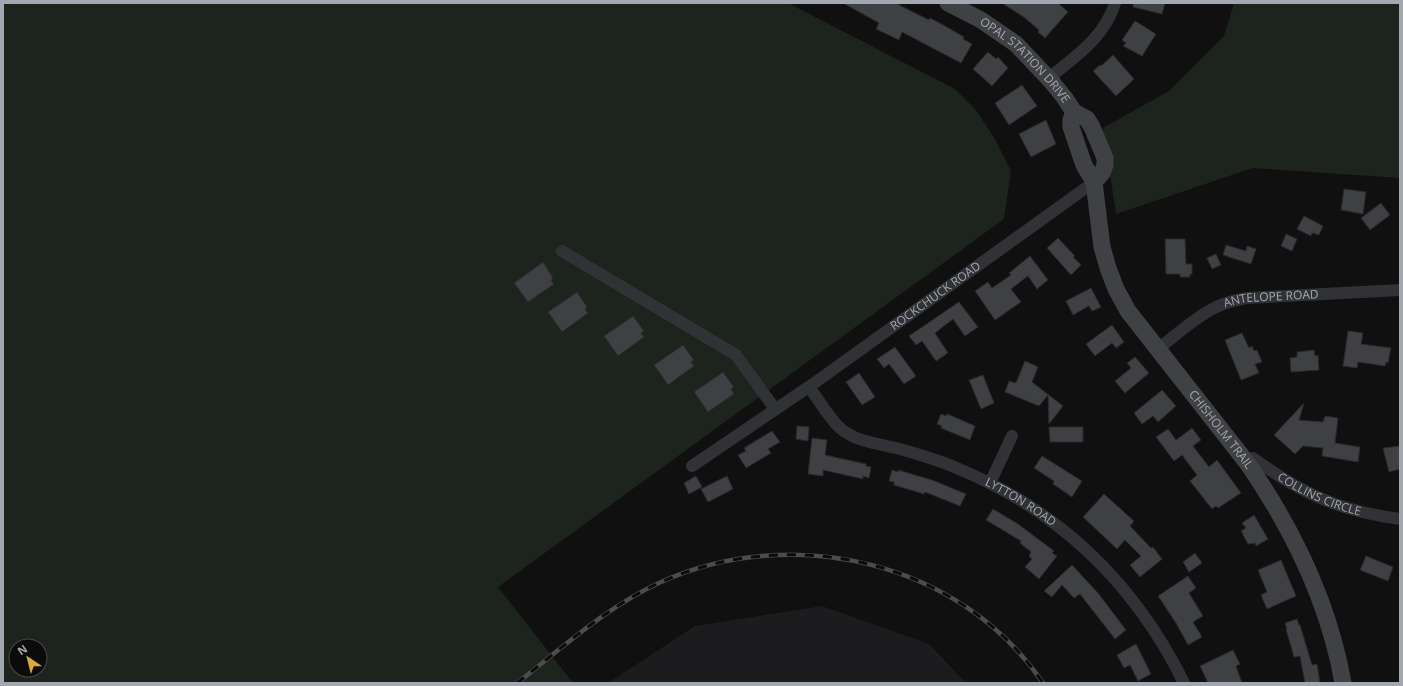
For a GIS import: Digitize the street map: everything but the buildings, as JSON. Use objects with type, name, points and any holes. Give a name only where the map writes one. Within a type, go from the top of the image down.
[{"type":"street","name":"OPAL STATION DRIVE","points":[[948,3],[981,20],[1016,44],[1049,78],[1074,112],[1071,120],[1071,127],[1084,165],[1094,182]]},
{"type":"street","points":[[1049,78],[1096,38],[1107,23],[1115,3]]},
{"type":"street","name":"CHISHOLM TRAIL","points":[[1094,182],[1102,247],[1116,289],[1128,311],[1248,464],[1281,515],[1303,557],[1318,593],[1332,634],[1343,683]]},
{"type":"street","name":"ROCKCHUCK ROAD","points":[[692,466],[809,387],[1094,182]]},
{"type":"street","points":[[562,251],[736,355],[775,410]]},
{"type":"street","name":"ANTELOPE ROAD","points":[[1158,349],[1200,316],[1214,308],[1235,300],[1246,298],[1400,290]]},
{"type":"street","name":"LYTTON ROAD","points":[[809,387],[839,427],[849,435],[862,441],[922,455],[958,468],[990,482],[1051,520],[1105,567],[1130,596],[1152,625],[1184,683]]},
{"type":"street","points":[[990,482],[1012,436]]},
{"type":"street","name":"COLLINS CIRCLE","points":[[1248,464],[1254,458],[1277,476],[1328,502],[1355,511],[1400,519]]},
{"type":"shaded area","points":[[3,3],[788,3],[955,89],[976,110],[995,139],[1011,171],[1004,219],[498,587],[573,683],[3,683]]},
{"type":"shaded area","points":[[1234,3],[1400,3],[1400,178],[1253,168],[1116,214],[1103,128],[1169,91],[1224,36]]},
{"type":"shaded area","points":[[822,606],[929,644],[966,683],[608,683],[695,626]]},
{"type":"railway","points":[[517,683],[586,628],[641,592],[661,582],[712,564],[765,556],[818,556],[870,565],[920,582],[967,607],[1008,641],[1043,683]]}]
